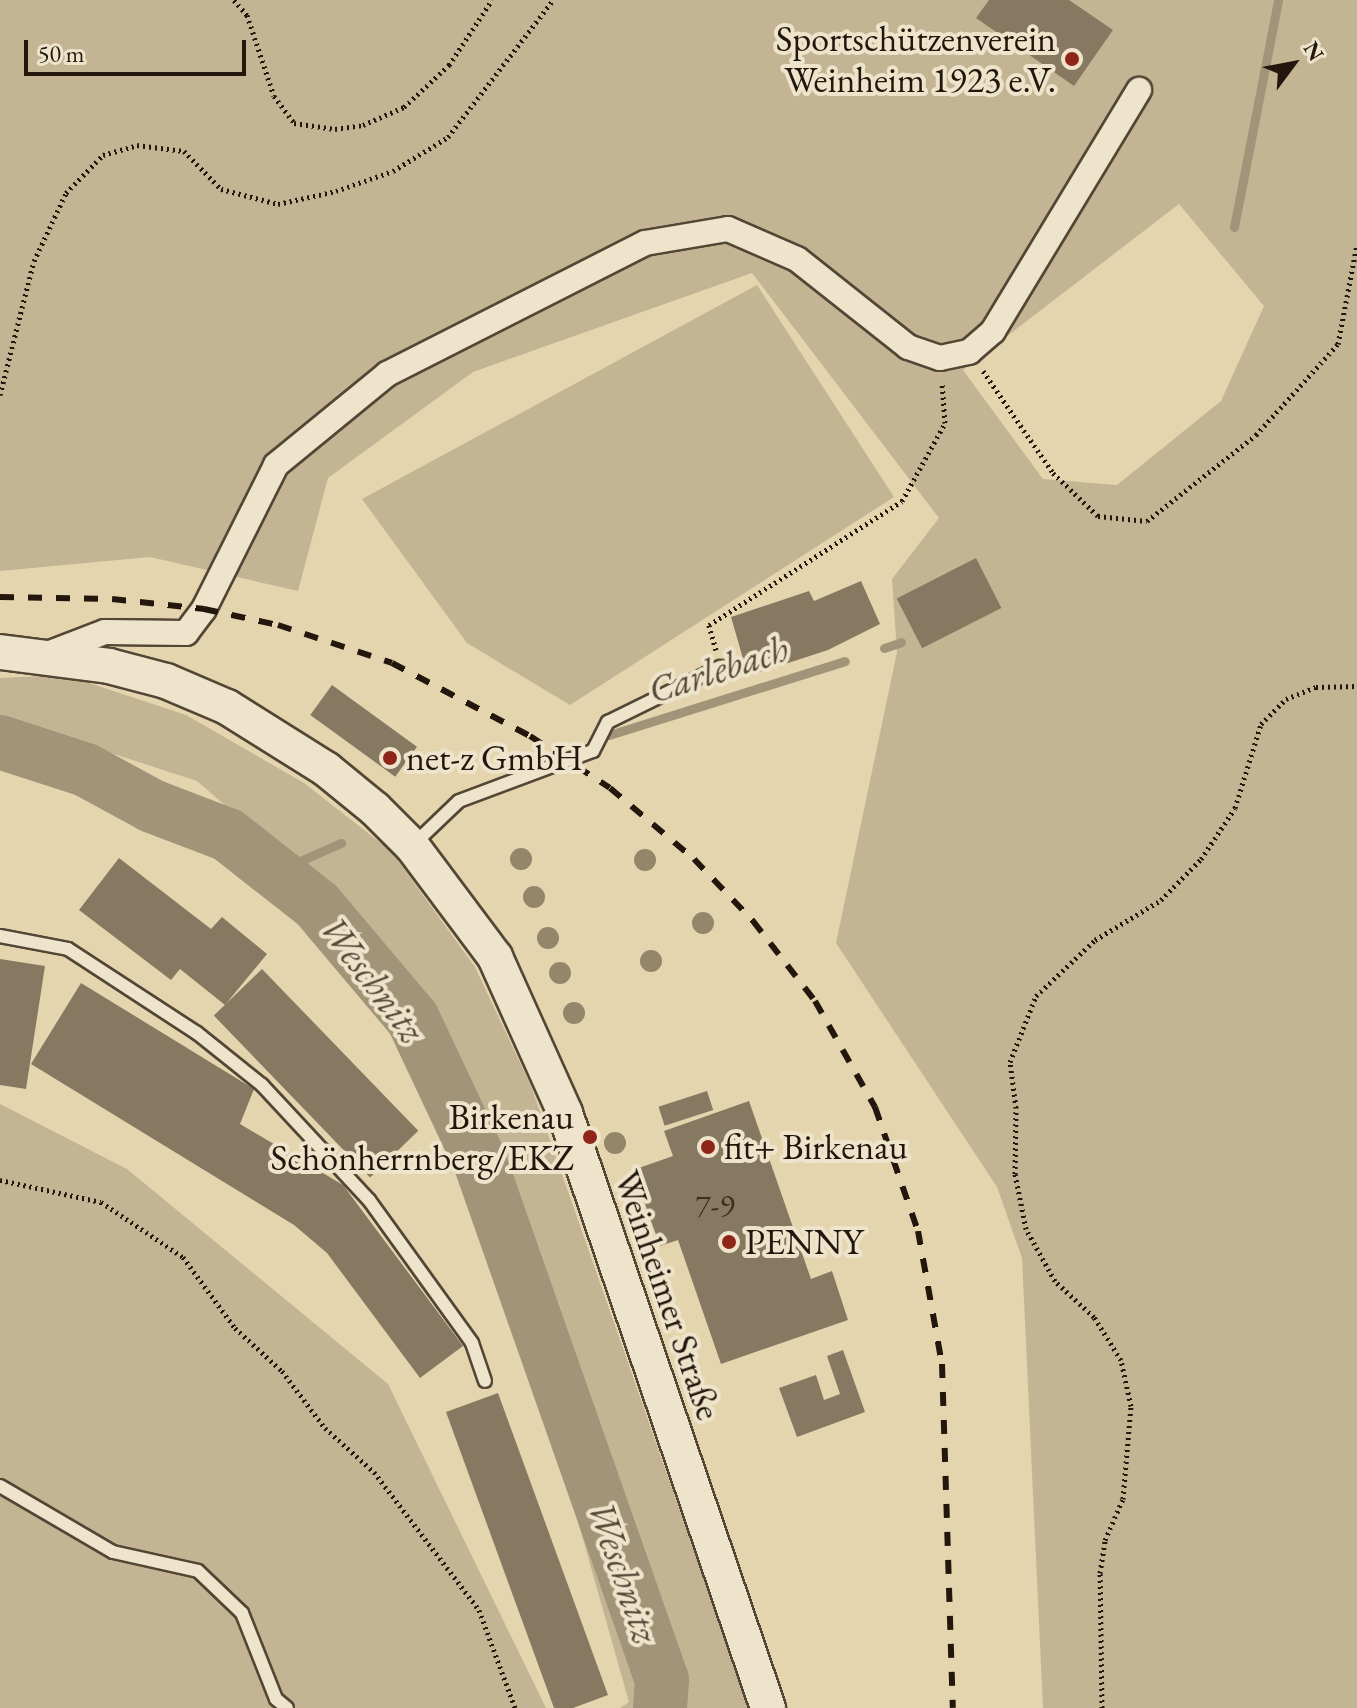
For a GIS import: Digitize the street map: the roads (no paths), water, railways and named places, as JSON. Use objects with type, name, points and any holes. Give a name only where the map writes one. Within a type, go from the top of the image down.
[{"type":"main road","name":"Weinheimer Straße","points":[[0,652],[45,655],[166,681],[227,707],[326,769],[375,809],[412,846],[495,957],[550,1078],[768,1708]]},
{"type":"street","points":[[45,655],[105,632],[186,633],[204,609],[276,465],[387,374],[645,243],[728,229],[797,259],[908,347],[940,358],[969,352],[993,331],[1139,90]]},
{"type":"lane","points":[[412,846],[459,801],[593,751],[608,722],[720,667]]},
{"type":"lane","points":[[0,936],[68,949],[197,1033],[262,1085],[369,1200],[472,1343],[485,1381]]},
{"type":"lane","points":[[0,1486],[113,1552],[198,1571],[242,1613],[276,1699],[287,1708]]},
{"type":"waterway","name":"Carlebach","points":[[1234,227],[1278,0]]},
{"type":"waterway","name":"Carlebach","points":[[884,648],[901,642]]},
{"type":"waterway","name":"Carlebach","points":[[609,735],[845,661]]},
{"type":"waterway","name":"Weschnitz","points":[[0,742],[86,770],[152,806],[228,835],[317,905],[413,1019],[479,1159],[662,1680],[660,1708]]},
{"type":"waterway","name":"Carlebach","points":[[277,871],[341,843]]},
{"type":"railway","points":[[0,597],[112,599],[204,609],[278,625],[392,663],[530,736],[610,788],[694,859],[753,921],[815,1001],[875,1107],[918,1231],[942,1364],[953,1708]]},
{"type":"place","name":"Sportschützenverein Weinheim 1923 e.V.","points":[[1072,59]]},
{"type":"place","name":"net-z GmbH","points":[[390,758]]},
{"type":"place","name":"Birkenau Schönherrnberg/EKZ","points":[[590,1137]]},
{"type":"place","name":"fit+ Birkenau","points":[[708,1147]]},
{"type":"place","name":"PENNY","points":[[729,1242]]}]
